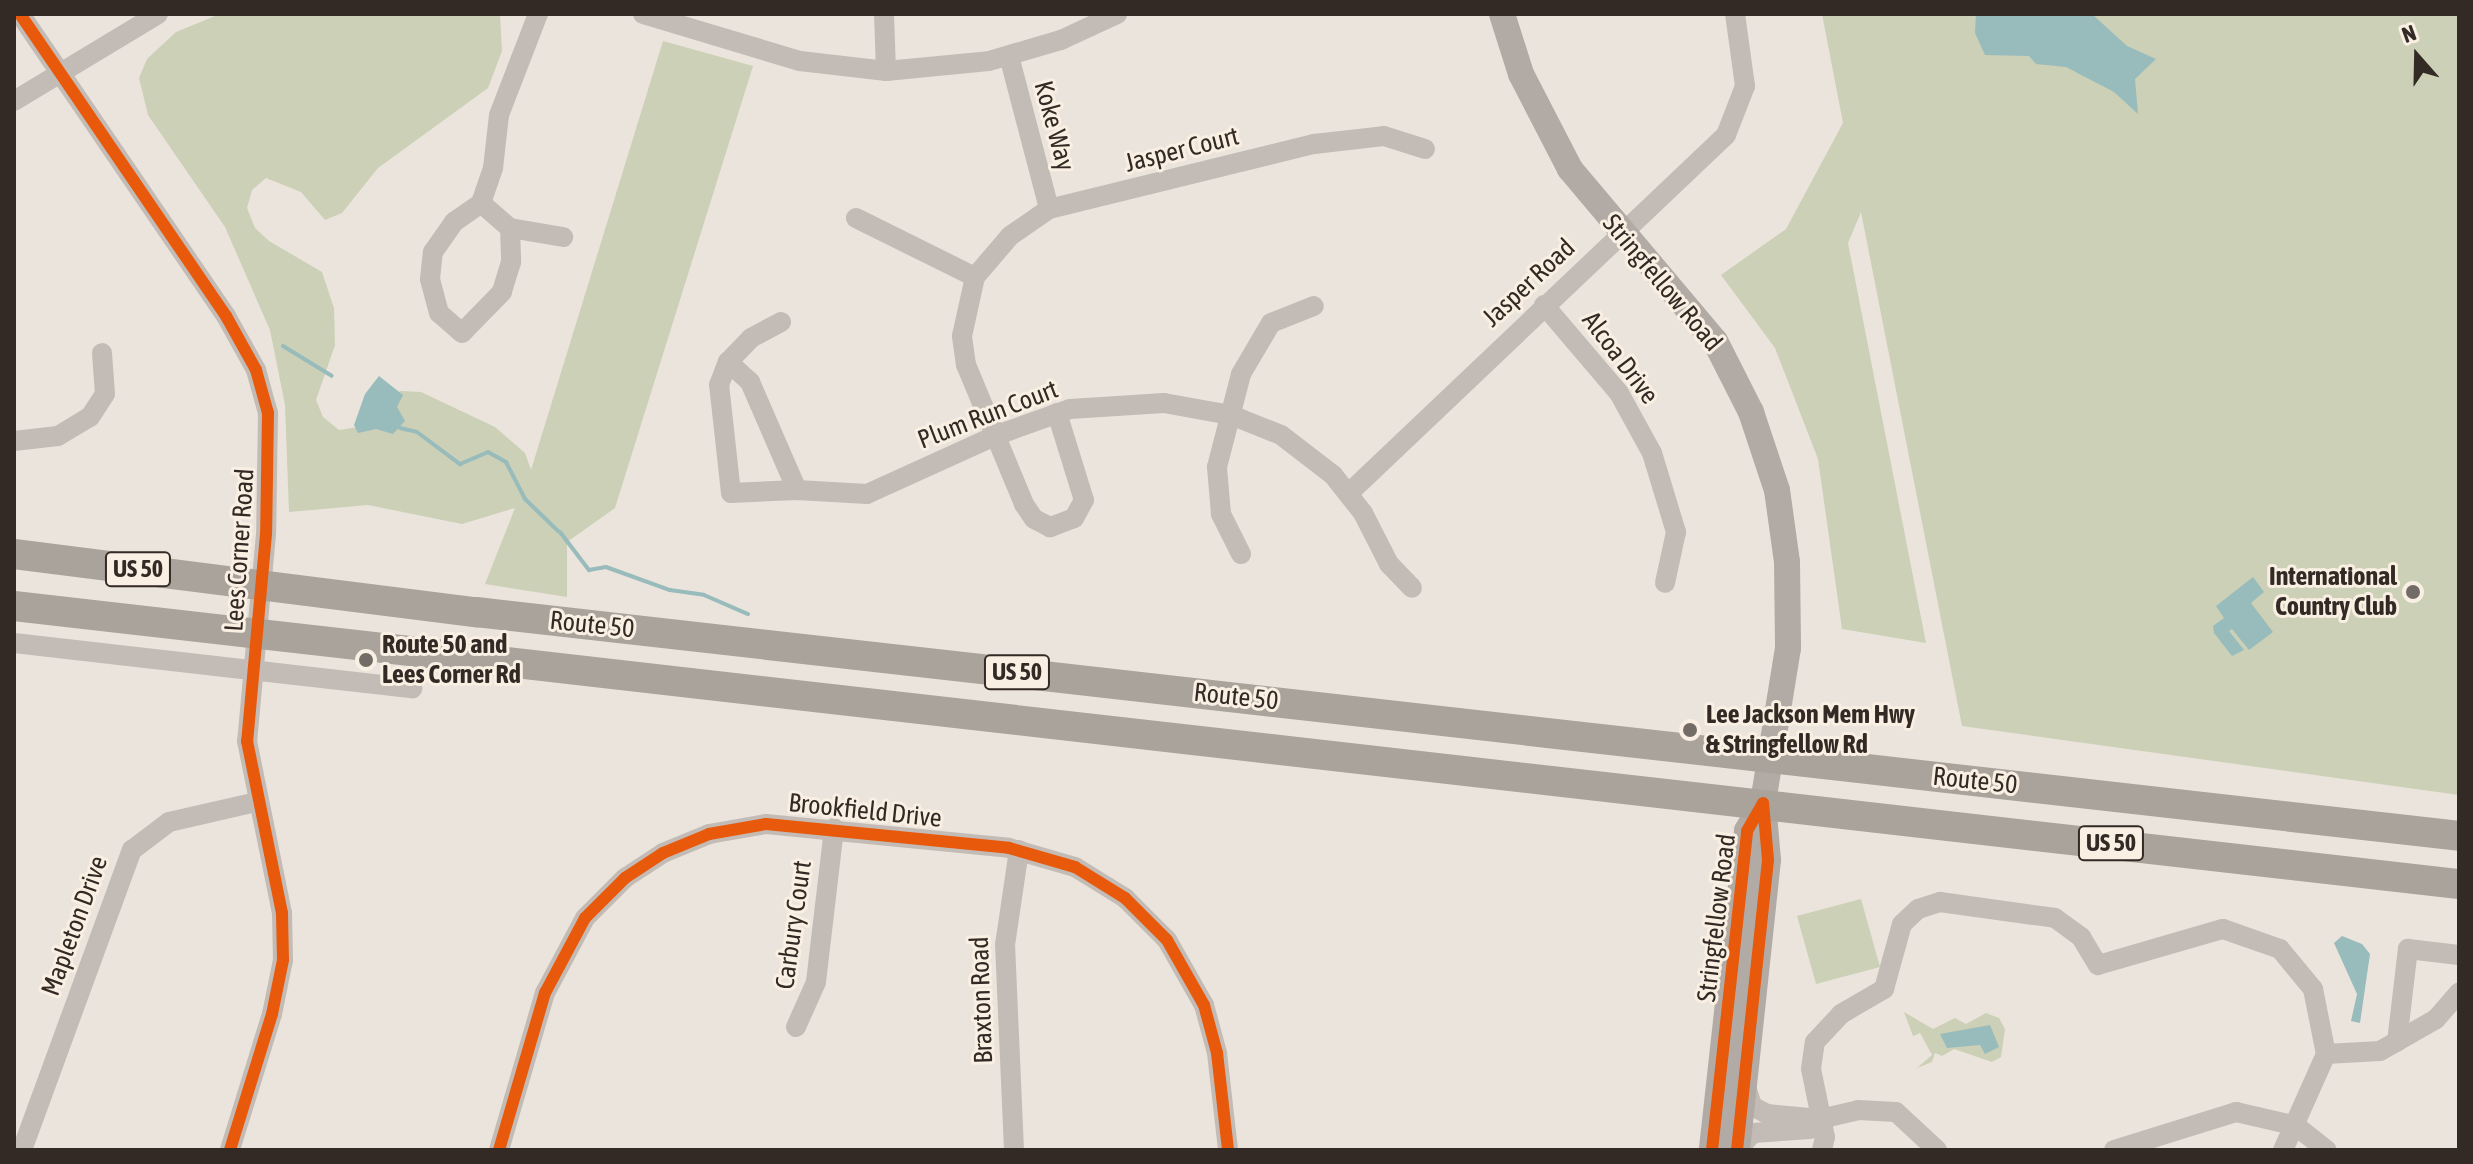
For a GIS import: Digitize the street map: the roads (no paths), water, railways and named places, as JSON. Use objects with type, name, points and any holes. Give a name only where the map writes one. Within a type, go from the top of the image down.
[{"type":"highway","name":"Route 50","points":[[14,554],[262,585],[1773,756],[1800,763],[2459,836]]},
{"type":"highway","name":"Route 50","points":[[14,606],[256,636],[1763,803],[2459,884]]},
{"type":"main road","name":"Stringfellow Road","points":[[1502,14],[1521,74],[1556,147],[1594,202],[1623,231],[1715,341],[1751,412],[1777,490],[1789,601],[1773,756],[1763,803],[1747,831],[1712,1150]]},
{"type":"main road","name":"Stringfellow Road","points":[[1737,1150],[1768,860],[1770,832],[1763,803]]},
{"type":"street","name":"Lees Corner Road","points":[[20,14],[200,275],[256,370],[268,413],[262,585],[247,741],[256,802],[282,913],[283,960],[272,1014],[230,1150]]},
{"type":"street","points":[[14,101],[158,14]]},
{"type":"street","points":[[510,228],[511,262],[502,292],[462,333],[439,313],[430,279],[433,252],[454,222],[481,203],[493,168],[499,115],[538,14]]},
{"type":"street","points":[[643,14],[800,61],[886,71],[950,68],[1009,56],[1117,14]]},
{"type":"street","points":[[884,14],[886,71]]},
{"type":"street","name":"Jasper Road","points":[[1349,493],[1544,305],[1716,146],[1737,116],[1745,71],[1735,14]]},
{"type":"street","name":"Koke Way","points":[[1009,56],[1049,209]]},
{"type":"street","name":"Jasper Court","points":[[1057,413],[1084,500],[1074,518],[1050,527],[1034,519],[1024,504],[966,365],[962,336],[975,277],[1001,244],[1049,209],[1314,144],[1384,136],[1425,149]]},
{"type":"street","points":[[481,203],[510,228],[563,237]]},
{"type":"street","points":[[856,218],[975,277]]},
{"type":"street","name":"Alcoa Drive","points":[[1544,305],[1619,393],[1652,453],[1676,532],[1665,583]]},
{"type":"street","points":[[1241,554],[1221,514],[1217,467],[1241,374],[1261,335],[1284,314],[1314,306]]},
{"type":"street","points":[[781,322],[751,338],[728,362],[750,382],[797,490]]},
{"type":"street","points":[[14,441],[58,436],[90,417],[105,394],[102,353]]},
{"type":"street","name":"Plum Run Court","points":[[728,362],[719,385],[731,493],[797,490],[867,494],[997,435],[1057,413],[1133,402],[1231,415],[1296,444],[1349,493],[1389,564],[1412,588]]},
{"type":"street","points":[[14,643],[412,688]]},
{"type":"street","name":"Mapleton Drive","points":[[22,1150],[132,850],[169,822],[256,802]]},
{"type":"street","name":"Brookfield Drive","points":[[499,1150],[556,967],[604,897],[648,862],[709,834],[766,824],[834,828],[1019,850],[1057,860],[1103,883],[1146,916],[1182,961],[1212,1029],[1228,1150]]},
{"type":"street","name":"Carbury Court","points":[[796,1027],[816,982],[834,828]]},
{"type":"street","name":"Braxton Road","points":[[1014,1150],[1005,945],[1019,850]]},
{"type":"street","points":[[1822,1150],[1825,1137],[1811,1069],[1815,1042],[1830,1023],[1884,989],[1902,924],[1918,909],[1940,902],[2055,918],[2081,937],[2098,965],[2193,935],[2223,929],[2244,933],[2280,949],[2301,968],[2320,1006],[2326,1054],[2283,1150]]},
{"type":"street","points":[[2397,1042],[2408,949],[2459,955]]},
{"type":"street","points":[[2326,1054],[2380,1051],[2436,1019],[2459,993]]},
{"type":"street","points":[[1745,1076],[1750,1102],[1764,1113],[1820,1119],[1858,1110],[1896,1112],[1937,1150]]},
{"type":"street","points":[[2114,1150],[2236,1112],[2296,1126],[2327,1150]]},
{"type":"street","points":[[1737,1150],[1753,1133],[1810,1129],[1820,1119]]},
{"type":"water","points":[[1976,14],[2092,14],[2127,46],[2156,59],[2135,79],[2138,114],[2114,92],[2066,67],[2036,64],[2029,56],[1985,55],[1975,33]]},
{"type":"water","points":[[379,376],[403,395],[397,407],[405,421],[393,434],[376,429],[358,433],[354,425],[365,394]]},
{"type":"water","points":[[2253,577],[2264,592],[2251,603],[2273,632],[2249,650],[2232,629],[2229,631],[2244,650],[2232,656],[2214,633],[2213,626],[2224,618],[2216,606]]},
{"type":"water","points":[[2342,936],[2362,944],[2370,954],[2360,1023],[2351,1021],[2357,994],[2334,943]]},
{"type":"water","points":[[1990,1025],[1999,1047],[1985,1054],[1980,1045],[1947,1048],[1940,1034]]},
{"type":"waterway","points":[[283,346],[332,376]]},
{"type":"waterway","points":[[400,428],[417,432],[460,464],[488,452],[506,462],[525,499],[558,531]]},
{"type":"waterway","points":[[560,532],[589,570],[606,567],[670,590],[704,595],[748,614]]},
{"type":"place","name":"International Country Club","points":[[2413,592]]},
{"type":"place","name":"Route 50 and Lees Corner Rd","points":[[366,660]]},
{"type":"place","name":"Lee Jackson Mem Hwy & Stringfellow Rd","points":[[1690,730]]}]
